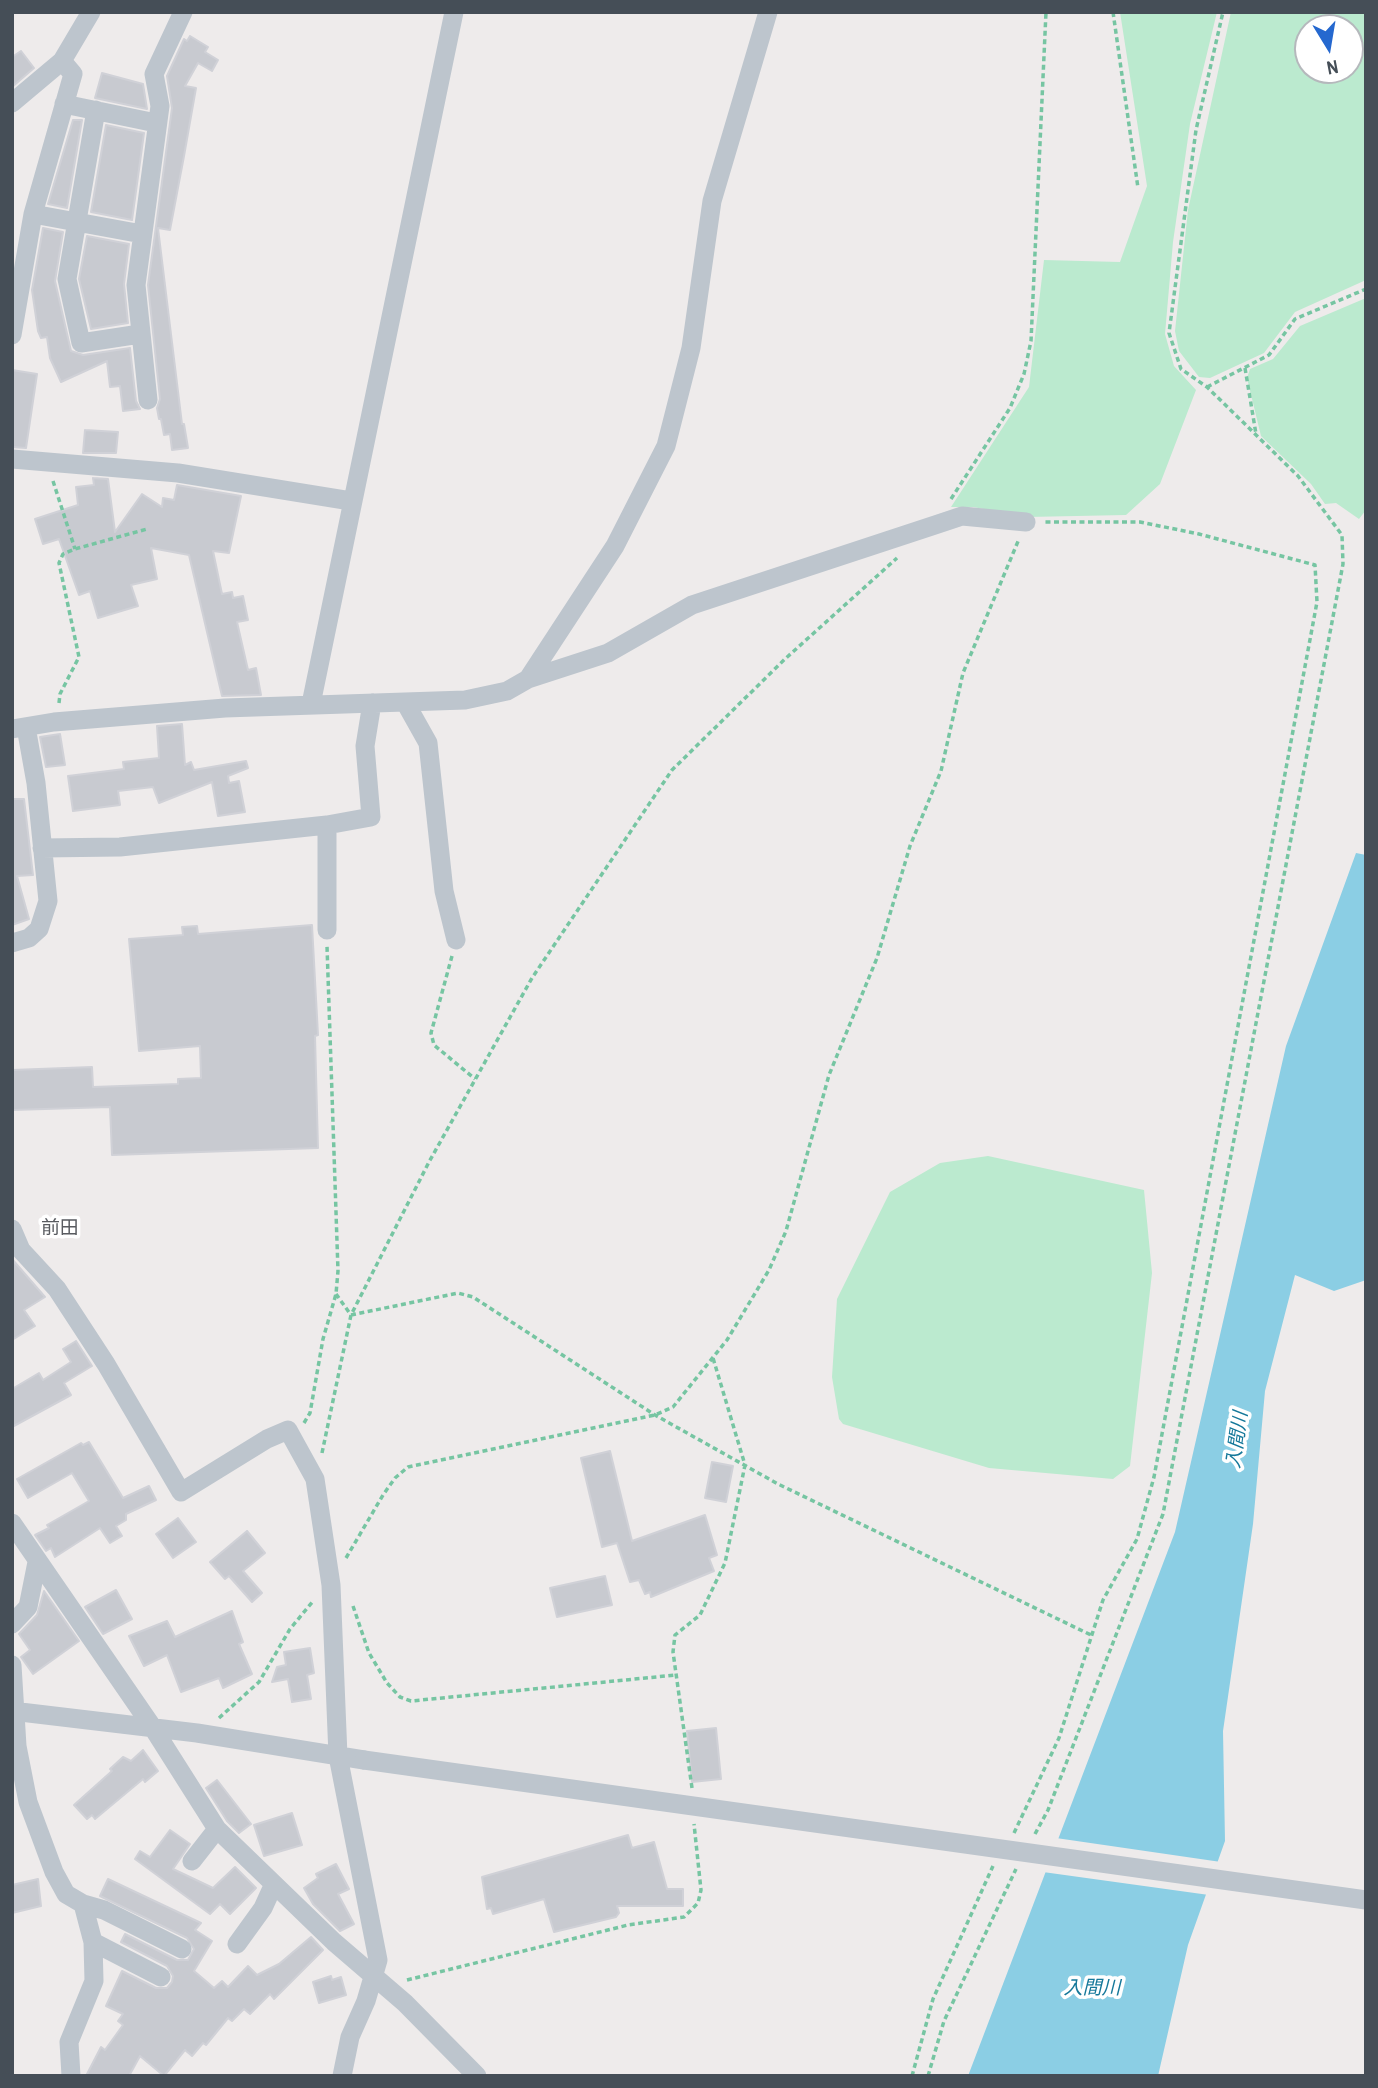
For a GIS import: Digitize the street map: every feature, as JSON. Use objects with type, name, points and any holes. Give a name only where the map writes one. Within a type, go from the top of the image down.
[{"type":"street","points":[[12,103],[62,61],[91,12]]},
{"type":"street","points":[[149,400],[136,285],[160,106],[154,74],[183,12]]},
{"type":"street","points":[[311,704],[454,12]]},
{"type":"street","points":[[528,679],[615,546],[666,446],[691,348],[712,201],[768,12]]},
{"type":"street","points":[[12,335],[33,214],[73,74],[62,61]]},
{"type":"street","points":[[64,104],[156,123]]},
{"type":"street","points":[[96,110],[67,279],[81,342],[140,334]]},
{"type":"street","points":[[33,214],[142,234]]},
{"type":"street","points":[[12,459],[178,473],[351,501]]},
{"type":"street","points":[[12,943],[29,938],[45,919],[48,901],[43,848],[19,728],[54,722],[311,704],[465,700],[507,691],[528,679],[607,653],[692,605],[962,516],[1026,522]]},
{"type":"street","points":[[405,702],[428,743],[444,891],[456,940]]},
{"type":"street","points":[[43,848],[120,847],[327,825],[371,817],[365,746],[372,703]]},
{"type":"street","points":[[327,825],[327,930]]},
{"type":"street","points":[[12,1228],[21,1250],[57,1289],[106,1364],[181,1492],[267,1439],[288,1430],[315,1479],[331,1585],[338,1756],[378,1960],[378,1980],[350,2036],[342,2076]]},
{"type":"street","points":[[12,1523],[153,1728],[217,1829],[274,1886],[455,2050],[477,2076]]},
{"type":"street","points":[[12,1624],[28,1607],[37,1562]]},
{"type":"street","points":[[12,1665],[17,1746],[28,1802],[66,1894],[83,1904],[104,1910],[182,1950]]},
{"type":"street","points":[[13,1711],[197,1733],[364,1760],[1366,1900]]},
{"type":"street","points":[[192,1861],[217,1829]]},
{"type":"street","points":[[237,1944],[263,1908],[274,1886]]},
{"type":"street","points":[[71,2076],[69,2042],[93,1981],[93,1942],[83,1904]]},
{"type":"street","points":[[93,1942],[161,1977]]},
{"type":"path","points":[[934,525],[1010,408],[1024,374],[1031,341],[1046,12]]},
{"type":"path","points":[[1113,12],[1138,188]]},
{"type":"path","points":[[1030,1844],[1048,1810],[1163,1514],[1343,564],[1342,535],[1298,476],[1207,387],[1181,369],[1169,333],[1196,130],[1223,12]]},
{"type":"path","points":[[1207,387],[1269,355],[1295,319],[1366,289]]},
{"type":"path","points":[[1245,368],[1257,436]]},
{"type":"path","points":[[53,462],[52,480],[57,502],[75,549]]},
{"type":"path","points":[[197,1733],[241,1701],[259,1682],[290,1629],[331,1585],[383,1494],[408,1467],[655,1415],[673,1407],[713,1358],[769,1270],[786,1231],[829,1075],[877,958],[910,846],[941,771],[963,673],[1026,522],[1140,522],[1199,534],[1315,565],[1317,602],[1154,1478],[1137,1539],[1103,1600],[1091,1635],[745,1465],[655,1415],[473,1297],[458,1293],[351,1315]]},
{"type":"path","points":[[54,722],[60,694],[79,657],[59,563],[63,554],[147,528]]},
{"type":"path","points":[[315,1479],[326,1439],[351,1315],[531,978],[672,770],[785,659],[905,552]]},
{"type":"path","points":[[288,1430],[304,1423],[310,1413],[323,1339],[336,1294],[338,1271],[327,930]]},
{"type":"path","points":[[456,940],[432,1033],[433,1045],[475,1079]]},
{"type":"path","points":[[336,1294],[351,1315]]},
{"type":"path","points":[[692,1792],[673,1652],[675,1635],[700,1615],[725,1563],[745,1465],[713,1358]]},
{"type":"path","points":[[331,1585],[351,1597],[369,1653],[387,1683],[400,1697],[411,1701],[676,1675]]},
{"type":"path","points":[[378,1980],[441,1973],[628,1925],[684,1917],[698,1903],[701,1890],[694,1819]]},
{"type":"path","points":[[928,2076],[944,2021],[1017,1867]]},
{"type":"green space","points":[[1120,12],[1217,12],[1190,124],[1173,242],[1165,334],[1174,366],[1196,390],[1160,484],[1126,515],[1027,517],[973,507],[951,507],[1029,387],[1044,260],[1120,262],[1147,186]]},
{"type":"green space","points":[[1231,12],[1366,12],[1366,280],[1295,312],[1264,353],[1210,378],[1199,377],[1179,351],[1175,331],[1188,210]]},
{"type":"green space","points":[[1366,298],[1366,510],[1359,519],[1336,503],[1325,504],[1311,484],[1261,436],[1247,378],[1250,369],[1273,359],[1300,326]]},
{"type":"green space","points":[[988,1156],[1144,1190],[1152,1273],[1130,1466],[1113,1479],[989,1468],[843,1424],[839,1419],[832,1377],[837,1299],[890,1192],[940,1163]]},
{"type":"water","name":"入間川","points":[[1356,853],[1366,855],[1366,1280],[1334,1291],[1295,1275],[1265,1391],[1253,1524],[1223,1731],[1225,1841],[1188,1945],[1158,2076],[968,2076],[1175,1532],[1286,1046]]},
{"type":"pier","points":[[1056,1838],[1221,1862],[1209,1895],[1043,1872]]},
{"type":"building","points":[[190,36],[208,47],[205,52],[218,60],[212,71],[198,63],[185,86],[196,88],[170,230],[158,228],[182,424],[188,448],[172,450],[170,434],[164,435],[157,408],[160,399],[148,285],[172,108],[167,76],[184,39],[187,41]]},
{"type":"building","points":[[21,51],[34,68],[12,87],[12,57]]},
{"type":"building","points":[[102,73],[143,84],[147,109],[95,98]]},
{"type":"building","points":[[73,120],[82,120],[67,208],[48,204]]},
{"type":"building","points":[[106,125],[144,133],[132,220],[91,212]]},
{"type":"building","points":[[43,228],[63,232],[55,281],[71,351],[83,355],[130,348],[136,401],[140,409],[123,411],[120,386],[110,387],[107,361],[61,382],[50,358],[47,337],[41,338],[38,331],[32,290]]},
{"type":"building","points":[[87,236],[129,244],[124,284],[128,323],[91,329],[79,279]]},
{"type":"building","points":[[12,370],[37,374],[26,448],[12,447]]},
{"type":"building","points":[[85,430],[118,432],[116,453],[83,453]]},
{"type":"building","points":[[93,478],[108,479],[115,532],[142,494],[162,507],[163,498],[174,500],[177,485],[241,496],[229,553],[213,551],[222,594],[232,592],[233,598],[243,596],[248,620],[237,622],[248,670],[256,668],[261,695],[222,696],[189,555],[151,548],[157,579],[131,585],[138,606],[98,618],[90,591],[79,595],[59,539],[43,544],[35,519],[78,505],[76,487],[94,485]]},
{"type":"building","points":[[182,724],[185,765],[191,762],[194,770],[246,761],[248,768],[228,776],[229,783],[239,781],[245,812],[218,816],[212,782],[159,803],[153,787],[118,791],[120,805],[73,811],[68,776],[124,769],[123,762],[159,758],[157,726]]},
{"type":"building","points":[[60,734],[65,765],[46,767],[40,737]]},
{"type":"building","points":[[12,799],[24,799],[33,875],[17,876],[29,919],[12,925]]},
{"type":"building","points":[[312,925],[318,1035],[315,1036],[318,1148],[112,1155],[110,1107],[12,1110],[12,1070],[92,1067],[93,1087],[178,1084],[178,1079],[201,1078],[200,1046],[139,1051],[129,939],[183,935],[182,927],[197,926],[198,934]]},
{"type":"building","points":[[12,1259],[45,1297],[24,1310],[35,1326],[12,1340]]},
{"type":"building","points":[[76,1341],[92,1366],[64,1383],[71,1395],[12,1427],[12,1389],[39,1373],[43,1380],[71,1362],[63,1349]]},
{"type":"building","points":[[89,1442],[123,1498],[149,1486],[156,1500],[126,1514],[126,1520],[116,1526],[122,1536],[110,1543],[100,1528],[55,1557],[51,1548],[46,1551],[35,1535],[89,1501],[72,1473],[28,1498],[17,1479],[81,1443],[83,1445]]},
{"type":"building","points":[[610,1451],[632,1541],[705,1515],[717,1555],[709,1558],[714,1571],[651,1597],[650,1592],[645,1594],[639,1580],[630,1582],[617,1543],[602,1547],[581,1458]]},
{"type":"building","points":[[712,1462],[733,1466],[726,1502],[705,1498]]},
{"type":"building","points":[[178,1518],[196,1542],[173,1558],[156,1534]]},
{"type":"building","points":[[247,1531],[265,1553],[243,1571],[262,1593],[252,1602],[229,1576],[225,1579],[210,1562]]},
{"type":"building","points":[[605,1576],[612,1605],[557,1617],[550,1588]]},
{"type":"building","points":[[116,1590],[132,1619],[103,1634],[85,1607]]},
{"type":"building","points":[[44,1591],[79,1641],[33,1674],[21,1657],[30,1650],[19,1634],[37,1615]]},
{"type":"building","points":[[232,1611],[243,1642],[239,1644],[252,1674],[223,1688],[219,1678],[181,1692],[167,1655],[144,1666],[129,1636],[167,1621],[175,1637]]},
{"type":"building","points":[[310,1648],[314,1673],[307,1675],[311,1699],[292,1702],[288,1679],[272,1682],[277,1667],[286,1665],[284,1652]]},
{"type":"building","points":[[716,1728],[721,1779],[692,1782],[687,1731]]},
{"type":"building","points":[[143,1750],[158,1771],[145,1782],[143,1779],[95,1819],[92,1815],[87,1819],[74,1805],[112,1771],[110,1769],[123,1757],[131,1761]]},
{"type":"building","points":[[217,1780],[251,1824],[239,1833],[227,1821],[206,1788]]},
{"type":"building","points":[[292,1813],[302,1845],[264,1856],[254,1825]]},
{"type":"building","points":[[170,1830],[190,1844],[173,1869],[213,1888],[235,1867],[256,1888],[230,1914],[220,1904],[210,1914],[135,1859],[140,1851],[150,1857]]},
{"type":"building","points":[[628,1835],[632,1848],[654,1842],[667,1889],[683,1889],[683,1906],[617,1906],[619,1913],[616,1917],[554,1932],[544,1899],[493,1914],[491,1908],[487,1909],[482,1877]]},
{"type":"building","points":[[336,1864],[349,1889],[338,1894],[354,1924],[340,1931],[313,1904],[304,1888],[318,1878],[316,1874]]},
{"type":"building","points":[[38,1879],[41,1906],[12,1913],[12,1885]]},
{"type":"building","points":[[108,1879],[201,1923],[195,1930],[212,1941],[194,1971],[214,1988],[222,1981],[228,1987],[248,1966],[257,1975],[279,1964],[311,1937],[323,1950],[274,1999],[270,1994],[250,2014],[244,2009],[232,2021],[228,2018],[206,2045],[203,2043],[192,2056],[185,2050],[164,2076],[140,2056],[129,2076],[86,2076],[101,2047],[105,2050],[123,2025],[118,2021],[123,2014],[106,2006],[122,1971],[156,1988],[167,1988],[172,1982],[173,1976],[167,1966],[121,1942],[125,1934],[177,1960],[188,1960],[194,1949],[187,1938],[100,1896]]},
{"type":"building","points":[[331,1976],[332,1980],[341,1977],[346,1995],[319,2003],[313,1982]]},
{"type":"district","name":"前田","points":[[60,1229]]}]
